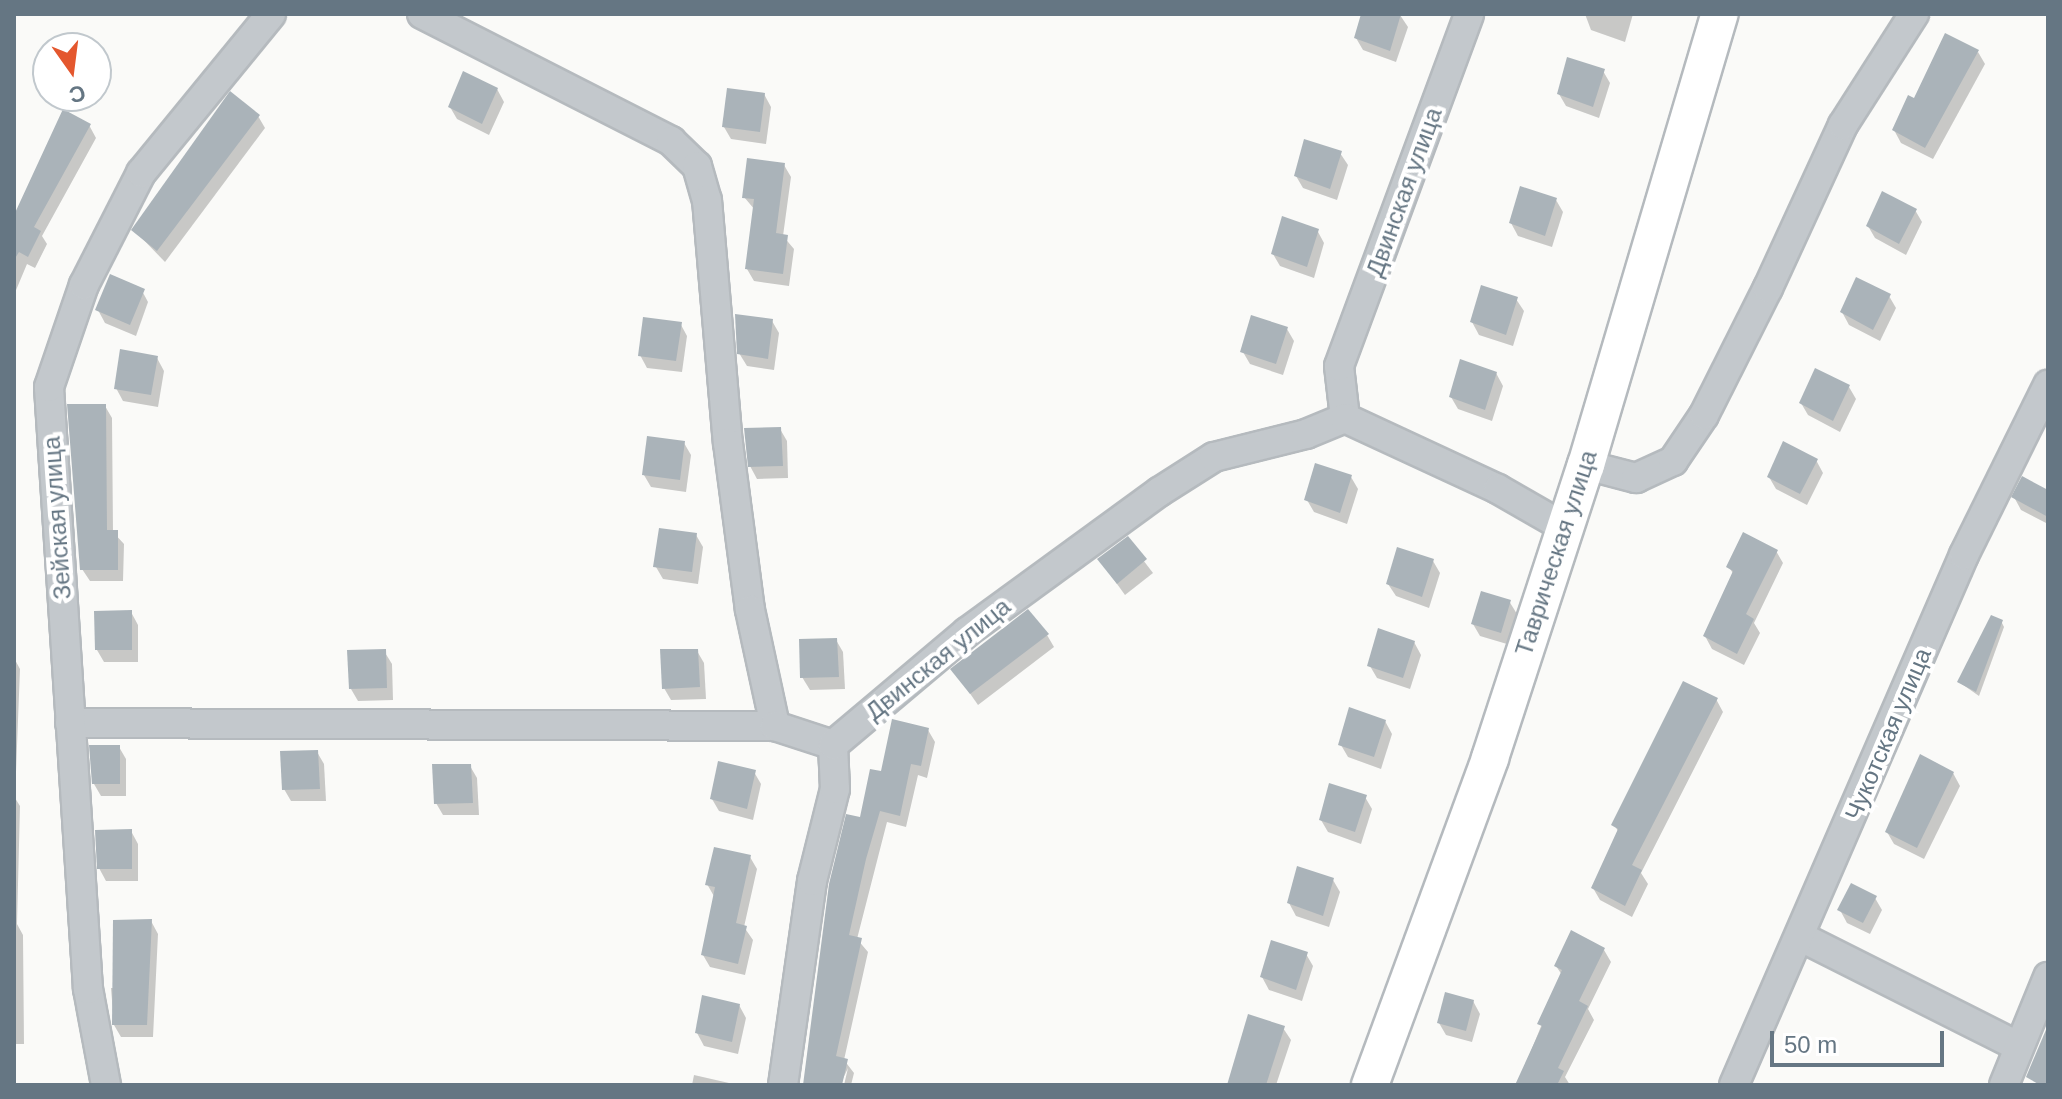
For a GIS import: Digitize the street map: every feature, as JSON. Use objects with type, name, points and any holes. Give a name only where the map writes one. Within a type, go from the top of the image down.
[{"type":"main road","name":"Таврическая улица","points":[[1370,1085],[1490,758],[1586,465],[1720,14]]},
{"type":"street","name":"Зейская улица","points":[[106,1085],[88,989],[49,387],[84,285],[141,173],[271,14]]},
{"type":"street","points":[[422,14],[671,141],[697,166],[707,200],[728,443],[748,594],[775,726]]},
{"type":"street","name":"Двинская улица","points":[[833,745],[967,632],[1159,492],[1214,457],[1306,434],[1345,418],[1339,366],[1469,14]]},
{"type":"street","points":[[1586,465],[1636,478],[1673,461],[1704,415],[1761,302],[1843,125],[1914,14]]},
{"type":"street","name":"Чукотская улица","points":[[1734,1085],[1801,937],[1964,555],[2048,385]]},
{"type":"street","points":[[1345,418],[1498,489],[1564,527]]},
{"type":"street","points":[[70,723],[775,726],[833,745],[835,789],[812,881],[783,1085]]},
{"type":"street","points":[[1801,937],[2018,1046]]},
{"type":"street","points":[[2005,1085],[2048,977]]},
{"type":"building","points":[[1361,14],[1401,14],[1390,51],[1354,38]]},
{"type":"building","points":[[1945,33],[1979,50],[1925,148],[1892,130],[1908,95],[1914,98]]},
{"type":"building","points":[[1567,57],[1605,69],[1593,107],[1557,94]]},
{"type":"building","points":[[463,71],[498,88],[482,124],[448,107]]},
{"type":"building","points":[[727,88],[765,93],[760,132],[722,127]]},
{"type":"building","points":[[230,91],[260,115],[157,251],[131,230]]},
{"type":"building","points":[[62,112],[69,112],[91,124],[34,227],[41,231],[28,257],[19,252],[14,260],[14,215]]},
{"type":"building","points":[[1304,139],[1342,151],[1330,189],[1294,176]]},
{"type":"building","points":[[747,158],[785,163],[776,233],[788,235],[783,274],[745,269],[754,199],[742,198]]},
{"type":"building","points":[[1520,186],[1557,198],[1545,236],[1509,223]]},
{"type":"building","points":[[1882,191],[1917,209],[1899,244],[1866,226]]},
{"type":"building","points":[[1282,216],[1319,229],[1307,267],[1271,254]]},
{"type":"building","points":[[110,274],[145,289],[130,325],[95,310]]},
{"type":"building","points":[[1856,277],[1891,294],[1873,330],[1840,312]]},
{"type":"building","points":[[1481,285],[1518,297],[1506,335],[1470,322]]},
{"type":"building","points":[[735,314],[773,319],[768,359],[737,354]]},
{"type":"building","points":[[1251,315],[1288,327],[1276,364],[1240,352]]},
{"type":"building","points":[[643,317],[682,322],[676,361],[638,356]]},
{"type":"building","points":[[120,349],[158,356],[151,395],[114,389]]},
{"type":"building","points":[[1460,359],[1497,372],[1485,410],[1449,397]]},
{"type":"building","points":[[1815,368],[1850,385],[1833,421],[1799,403]]},
{"type":"building","points":[[67,404],[106,404],[107,530],[118,530],[118,570],[80,570]]},
{"type":"building","points":[[781,427],[783,466],[748,467],[744,428]]},
{"type":"building","points":[[647,436],[685,441],[680,480],[642,475]]},
{"type":"building","points":[[1783,441],[1818,459],[1800,494],[1767,477]]},
{"type":"building","points":[[1315,463],[1352,475],[1340,513],[1304,500]]},
{"type":"building","points":[[2022,476],[2048,490],[2048,517],[2011,497]]},
{"type":"building","points":[[659,528],[697,533],[692,572],[653,567]]},
{"type":"building","points":[[1743,532],[1778,550],[1746,614],[1754,619],[1737,654],[1703,636],[1733,571],[1726,567]]},
{"type":"building","points":[[1128,536],[1147,559],[1117,584],[1097,559]]},
{"type":"building","points":[[1397,547],[1434,559],[1422,597],[1386,584]]},
{"type":"building","points":[[1481,591],[1511,600],[1501,633],[1471,624]]},
{"type":"building","points":[[1028,609],[1049,634],[970,694],[950,669]]},
{"type":"building","points":[[132,610],[132,650],[95,650],[94,611]]},
{"type":"building","points":[[1991,615],[2003,620],[1976,692],[1957,682]]},
{"type":"building","points":[[1378,628],[1415,641],[1403,678],[1367,666]]},
{"type":"building","points":[[837,638],[839,677],[800,678],[799,639]]},
{"type":"building","points":[[386,649],[387,688],[349,689],[347,650]]},
{"type":"building","points":[[660,649],[698,649],[700,687],[662,689]]},
{"type":"building","points":[[1683,681],[1718,698],[1632,865],[1642,870],[1625,906],[1591,888],[1618,829],[1611,825]]},
{"type":"building","points":[[1349,707],[1386,720],[1374,757],[1338,745]]},
{"type":"building","points":[[892,719],[929,728],[921,766],[911,764],[900,816],[880,811],[866,859],[849,935],[862,938],[836,1056],[848,1059],[842,1085],[803,1085],[829,884],[846,814],[860,817],[870,769],[881,771]]},
{"type":"building","points":[[89,745],[120,745],[120,784],[92,784]]},
{"type":"building","points":[[318,750],[320,789],[282,790],[280,751]]},
{"type":"building","points":[[1920,754],[1954,772],[1917,848],[1885,832]]},
{"type":"building","points":[[718,761],[756,770],[747,809],[710,799]]},
{"type":"building","points":[[432,764],[471,764],[473,803],[434,804]]},
{"type":"building","points":[[1329,783],[1367,795],[1355,832],[1319,820]]},
{"type":"building","points":[[132,829],[132,869],[97,869],[95,830]]},
{"type":"building","points":[[714,847],[751,855],[736,923],[747,926],[738,964],[701,955],[715,887],[705,885]]},
{"type":"building","points":[[1297,866],[1334,878],[1323,916],[1287,903]]},
{"type":"building","points":[[1851,883],[1877,896],[1863,923],[1837,910]]},
{"type":"building","points":[[152,919],[147,1025],[112,1025],[113,920]]},
{"type":"building","points":[[1571,930],[1605,948],[1579,1001],[1588,1006],[1558,1068],[1564,1071],[1557,1085],[1515,1085],[1542,1026],[1537,1024],[1562,970],[1554,966]]},
{"type":"building","points":[[1271,940],[1308,952],[1296,990],[1260,977]]},
{"type":"building","points":[[1445,992],[1474,1000],[1466,1031],[1437,1023]]},
{"type":"building","points":[[702,995],[740,1004],[732,1042],[695,1033]]},
{"type":"building","points":[[1248,1014],[1285,1026],[1266,1085],[1227,1085]]},
{"type":"building","points":[[2048,1025],[2048,1085],[2040,1085],[2026,1077]]}]
